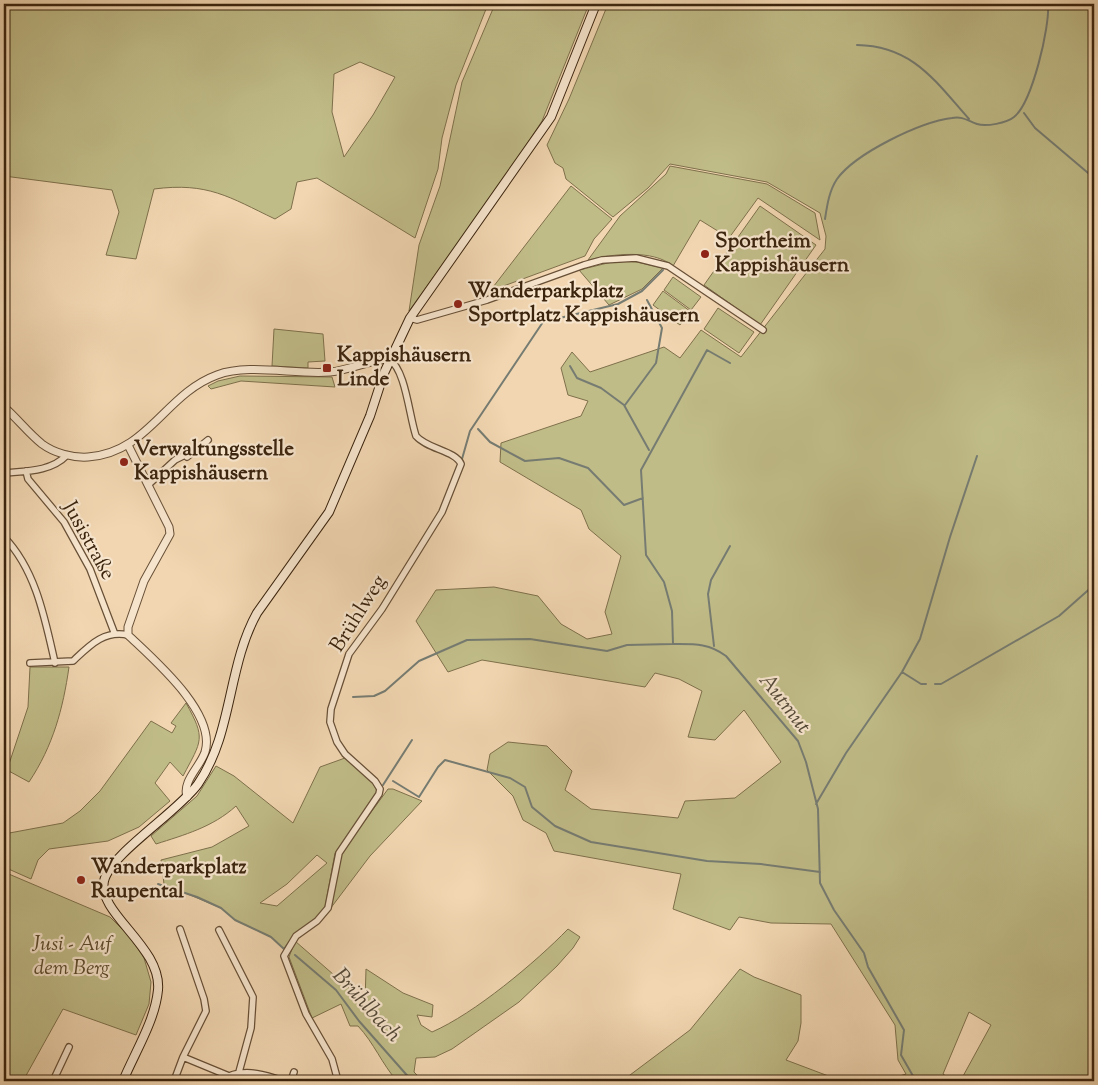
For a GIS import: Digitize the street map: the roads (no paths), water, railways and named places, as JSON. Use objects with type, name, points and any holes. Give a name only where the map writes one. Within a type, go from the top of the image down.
[{"type":"main road","points":[[123,1081],[150,1020],[158,988],[150,956],[106,898],[104,882],[110,867],[187,797],[204,774],[217,749],[238,658],[248,630],[257,613],[329,512],[363,433],[389,359],[410,318],[551,117],[596,4]]},
{"type":"street","points":[[410,318],[418,320],[487,300],[602,260],[636,258],[668,266],[763,330]]},
{"type":"street","points":[[4,407],[42,444],[66,455],[98,456],[118,451],[128,445],[152,426],[176,400],[197,385],[216,375],[239,371],[333,372],[374,360],[389,359]]},
{"type":"street","name":"Brühlweg","points":[[338,1081],[332,1058],[306,1014],[284,956],[296,936],[317,921],[328,908],[339,853],[379,794],[380,789],[375,781],[345,754],[337,742],[330,722],[330,709],[349,654],[382,609],[442,512],[461,464],[456,457],[422,443],[416,436],[401,373],[395,363],[389,359]]},
{"type":"street","points":[[148,485],[175,460],[185,455],[187,457],[208,440]]},
{"type":"street","points":[[128,445],[169,527],[170,534],[144,581],[128,627],[128,635]]},
{"type":"street","points":[[4,473],[46,468],[60,463],[66,455]]},
{"type":"street","name":"Jusistraße","points":[[26,471],[28,479],[64,522],[90,569],[114,632]]},
{"type":"street","points":[[4,536],[27,571],[44,612],[55,663]]},
{"type":"street","points":[[30,663],[73,661],[95,640],[114,632],[128,635],[165,671],[202,720],[206,732],[206,742],[204,752],[186,786],[187,797]]},
{"type":"street","points":[[174,1081],[183,1056],[206,1011],[204,999],[180,929]]},
{"type":"street","points":[[220,930],[253,997],[251,1028],[240,1072]]},
{"type":"street","points":[[53,1081],[69,1047]]},
{"type":"street","points":[[183,1056],[228,1078],[240,1072],[264,1074],[284,1081]]},
{"type":"street","points":[[291,1081],[294,1072]]},
{"type":"waterway","points":[[825,219],[830,194],[837,179],[846,169],[873,149],[907,132],[952,118],[962,118],[977,124],[991,125],[1002,123],[1014,117],[1021,109],[1033,81],[1043,46],[1048,4]]},
{"type":"waterway","points":[[857,45],[876,47],[908,59],[933,79],[969,119]]},
{"type":"waterway","points":[[1024,113],[1035,128],[1094,178]]},
{"type":"waterway","points":[[459,458],[462,459],[470,431],[543,322],[618,304],[642,291],[663,270]]},
{"type":"waterway","points":[[625,405],[656,363],[662,328],[647,300]]},
{"type":"waterway","name":"Autmut","points":[[730,363],[707,350],[641,470],[646,555],[664,582],[672,611],[673,644],[707,646],[726,656],[798,741],[806,762],[818,809],[820,883],[834,910],[864,953],[868,967],[904,1030],[901,1055],[913,1076],[935,1081]]},
{"type":"waterway","points":[[570,366],[577,378],[601,388],[624,405],[649,450]]},
{"type":"waterway","points":[[478,429],[490,442],[525,461],[559,458],[588,468],[624,505],[643,498]]},
{"type":"waterway","points":[[816,804],[846,753],[902,672],[920,639],[950,537],[977,456]]},
{"type":"waterway","points":[[714,646],[708,594],[711,580],[730,546]]},
{"type":"waterway","points":[[935,684],[941,684],[1059,616],[1094,585]]},
{"type":"waterway","points":[[353,697],[374,696],[385,691],[419,661],[467,640],[530,639],[607,651],[627,645],[672,644]]},
{"type":"waterway","points":[[902,672],[921,684],[926,684]]},
{"type":"waterway","points":[[383,785],[412,740]]},
{"type":"waterway","points":[[393,781],[419,797],[438,767],[445,760],[510,778],[525,787],[532,807],[555,826],[591,842],[707,861],[761,864],[820,872]]},
{"type":"waterway","points":[[158,884],[197,897],[221,908],[235,920],[271,937],[284,949],[290,941]]},
{"type":"waterway","name":"Brühlbach","points":[[295,955],[336,990],[359,1021],[412,1081]]},
{"type":"waterway","points":[[905,1079],[912,1076]]},
{"type":"waterway","points":[[867,1081],[878,1081]]},
{"type":"place","name":"Sportheim Kappishäusern","points":[[705,254]]},
{"type":"place","name":"Wanderparkplatz Sportplatz Kappishäusern","points":[[458,304]]},
{"type":"place","name":"Kappishäusern Linde","points":[[327,368]]},
{"type":"place","name":"Verwaltungsstelle Kappishäusern","points":[[124,462]]},
{"type":"place","name":"Wanderparkplatz Raupental","points":[[81,880]]},
{"type":"park label","name":"Jusi - Auf dem Berg","points":[[72,957]]}]
